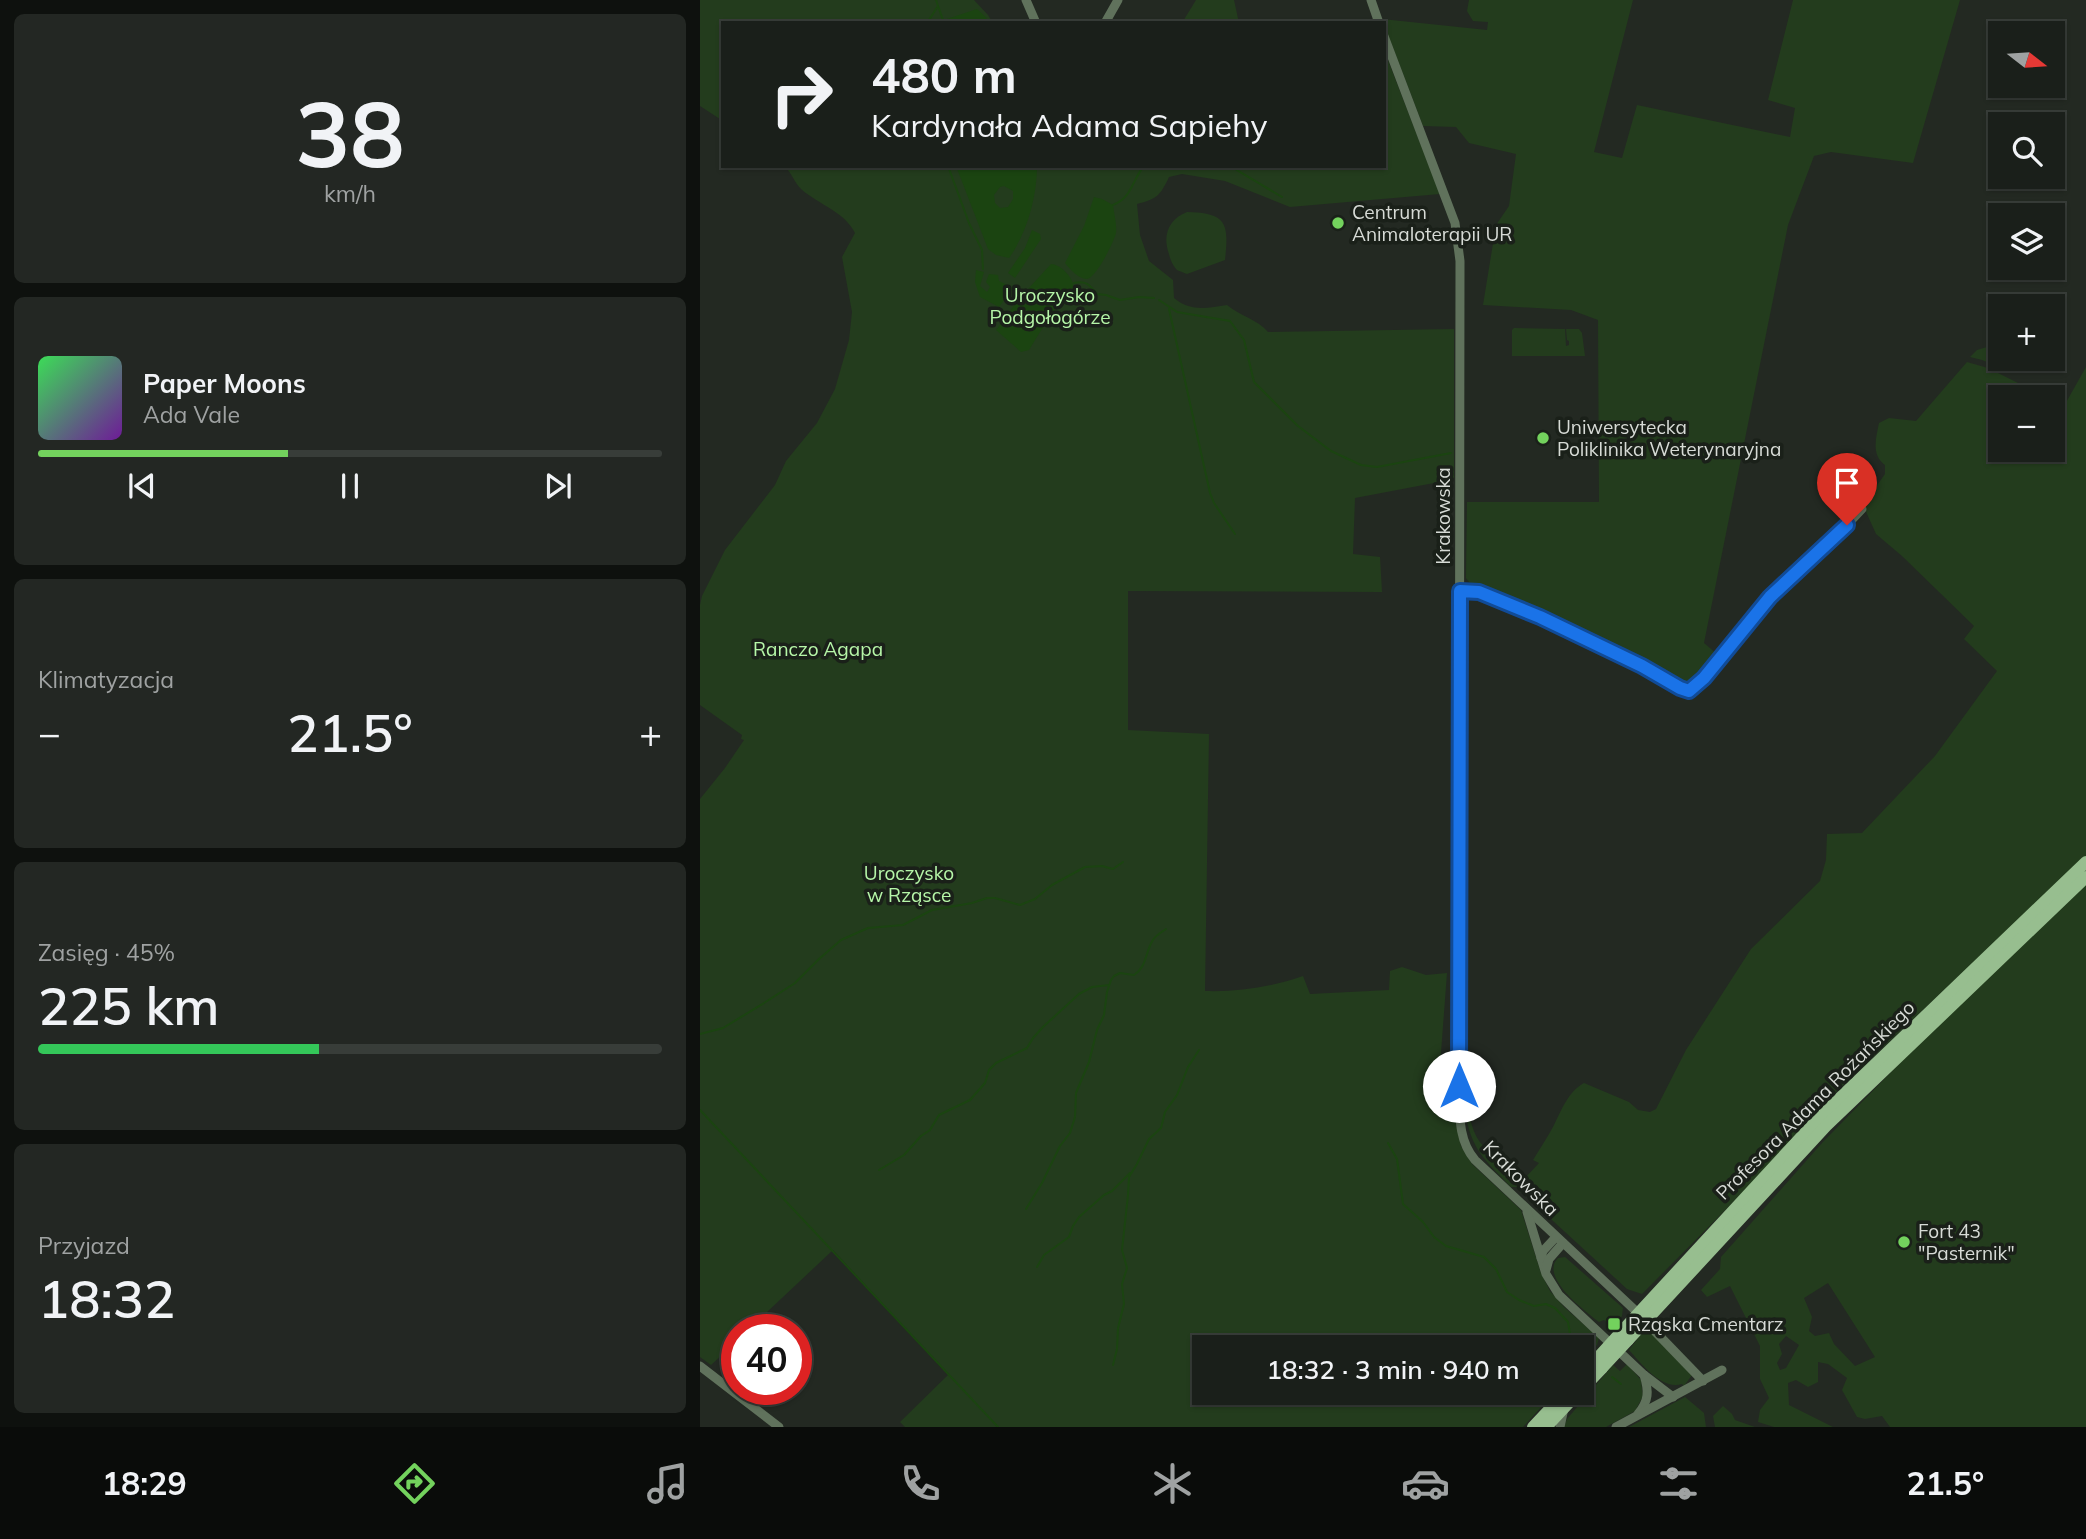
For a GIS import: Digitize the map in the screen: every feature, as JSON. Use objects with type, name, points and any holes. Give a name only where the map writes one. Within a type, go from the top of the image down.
[{"type":"main road","name":"Profesora Adama Rożańskiego","points":[[1594,1371],[1817,1120],[2086,862]]},
{"type":"main road","name":"Profesora Adama Rożańskiego","points":[[1642,1317],[1834,1118],[2086,877]]},
{"type":"main road","name":"Profesora Adama Rożańskiego","points":[[1594,1367],[1599,1364]]},
{"type":"main road","points":[[1533,1427],[1554,1405]]},
{"type":"main road","points":[[1546,1427],[1567,1405]]},
{"type":"street","points":[[1026,0],[1035,21]]},
{"type":"street","points":[[1106,21],[1118,0]]},
{"type":"street","points":[[1371,0],[1378,21]]},
{"type":"street","name":"Krakowska","points":[[1386,41],[1455,228],[1460,261],[1460,1121],[1463,1137],[1469,1152],[1642,1317],[1703,1381]]},
{"type":"street","points":[[1460,591],[1479,592],[1540,617],[1642,666],[1680,688],[1691,690],[1704,678],[1770,597],[1831,542],[1862,509]]},
{"type":"street","points":[[1526,1209],[1540,1258],[1559,1295],[1643,1374],[1673,1397]]},
{"type":"street","points":[[1540,1258],[1544,1251],[1559,1240]]},
{"type":"street","points":[[1546,1272],[1546,1264],[1559,1240]]},
{"type":"street","points":[[700,1366],[779,1427]]},
{"type":"street","points":[[1616,1427],[1722,1370]]},
{"type":"street","points":[[1635,1417],[1648,1399],[1648,1387],[1643,1374]]},
{"type":"street","points":[[1560,1427],[1564,1408]]},
{"type":"green space","points":[[700,0],[974,0],[992,21],[721,21],[721,120],[700,106]]},
{"type":"green space","points":[[1196,0],[1234,0],[1239,21],[1183,21]]},
{"type":"green space","points":[[1469,0],[1633,0],[1594,152],[1622,158],[1637,105],[1790,137],[1795,108],[1768,100],[1793,0],[1960,0],[1913,163],[1831,152],[1814,156],[1788,225],[1704,643],[1717,654],[1692,686],[1680,684],[1469,582],[1466,578],[1467,502],[1599,502],[1598,320],[1571,310],[1483,305],[1496,225],[1509,206],[1516,154],[1469,143],[1456,127],[1423,126],[1386,29],[1386,21],[1382,19],[1487,30],[1488,22],[1473,21],[1467,11]]},
{"type":"green space","name":"Uroczysko w Rząsce","points":[[1386,55],[1440,194],[1290,207],[1225,181],[1182,174],[1169,177],[1157,196],[1137,204],[1140,235],[1149,261],[1173,280],[1174,298],[1193,307],[1227,305],[1268,332],[1454,329],[1454,478],[1355,498],[1353,554],[1380,557],[1382,592],[1128,591],[1128,730],[1209,734],[1205,991],[1255,988],[1303,976],[1310,994],[1389,990],[1390,971],[1402,967],[1426,975],[1447,973],[1440,1066],[1455,1064],[1455,1119],[1461,1146],[1472,1164],[1521,1210],[1541,1273],[1550,1291],[1599,1338],[1594,1348],[1594,1335],[1192,1335],[1192,1405],[1543,1405],[1523,1427],[905,1427],[900,1422],[948,1375],[833,1250],[765,1314],[721,1314],[721,1356],[711,1365],[700,1357],[700,799],[744,740],[741,739],[742,735],[700,705],[700,605],[725,550],[775,485],[786,461],[817,423],[835,389],[849,340],[852,312],[842,257],[855,233],[844,219],[808,195],[786,168],[1386,168]]},
{"type":"green space","points":[[1187,212],[1218,218],[1225,229],[1226,237],[1225,260],[1187,274],[1174,267],[1166,240],[1172,223]]},
{"type":"green space","points":[[1514,328],[1565,329],[1566,346],[1569,341],[1566,329],[1579,329],[1585,356],[1512,356]]},
{"type":"green space","points":[[1988,347],[1988,362],[1970,357],[1977,350]]},
{"type":"green space","points":[[1967,362],[1988,368],[1988,371],[1994,371],[2022,385],[1988,385],[1988,462],[2065,462],[2065,404],[2086,367],[2086,856],[1818,1109],[1751,1184],[1642,1294],[1627,1289],[1516,1187],[1511,1187],[1475,1145],[1465,1111],[1468,1111],[1477,1137],[1484,1147],[1505,1165],[1514,1165],[1525,1178],[1539,1163],[1533,1160],[1566,1101],[1584,1083],[1629,1102],[1638,1110],[1650,1112],[1656,1109],[1686,1050],[1751,949],[1820,881],[1826,860],[1827,834],[1862,833],[1935,756],[1997,671],[1964,639],[1974,626],[1876,534],[1863,505],[1885,474],[1885,465],[1876,451],[1879,423],[1889,418],[1916,421]]},
{"type":"green space","points":[[2086,884],[2086,1427],[1890,1427],[1882,1416],[1865,1419],[1857,1417],[1842,1390],[1847,1378],[1828,1364],[1818,1362],[1818,1382],[1808,1387],[1796,1380],[1788,1383],[1789,1405],[1833,1427],[1774,1427],[1758,1422],[1760,1410],[1769,1398],[1760,1379],[1760,1346],[1730,1286],[1707,1297],[1701,1290],[1720,1269],[1721,1257],[1822,1143],[1900,1063]],"holes":[[[1828,1283],[1875,1357],[1855,1366],[1834,1344],[1829,1333],[1815,1336],[1809,1331],[1812,1317],[1804,1298]],[[1786,1336],[1799,1345],[1786,1368],[1780,1370],[1777,1363],[1782,1354],[1779,1344]]]},
{"type":"green space","points":[[1565,1257],[1623,1308],[1622,1316],[1613,1327],[1604,1320],[1599,1322],[1592,1317],[1559,1284],[1554,1274],[1554,1266],[1558,1258]]},
{"type":"green space","points":[[1646,1328],[1692,1375],[1684,1386],[1659,1380],[1629,1350]]},
{"type":"green space","points":[[1627,1364],[1641,1380],[1643,1396],[1635,1411],[1606,1427],[1564,1427],[1579,1405],[1594,1405],[1594,1387],[1613,1365],[1620,1371]]},
{"type":"green space","points":[[1685,1397],[1704,1413],[1706,1427],[1629,1427]]},
{"type":"green space","points":[[1723,1406],[1735,1420],[1755,1427],[1715,1427],[1713,1416]]},
{"type":"shaded area","points":[[977,9],[987,21],[941,21]]},
{"type":"shaded area","points":[[957,168],[1037,168],[1030,214],[1021,237],[1009,258],[996,255],[988,249]],"holes":[[[1004,186],[1013,191],[1013,199],[1008,207],[1000,208],[995,203],[994,195]]]},
{"type":"shaded area","points":[[1094,197],[1113,205],[1116,233],[1100,266],[1091,277],[1084,279],[1077,276],[1065,263],[1084,226]]},
{"type":"shaded area","points":[[1032,230],[1040,234],[1041,239],[1015,278],[1008,273],[1025,248]]},
{"type":"shaded area","points":[[1051,264],[1066,272],[1074,287],[1051,314],[1029,350],[1021,352],[996,330],[1018,300]]},
{"type":"shaded area","points":[[976,270],[984,272],[980,286],[987,292],[990,287],[986,282],[989,274],[998,275],[999,281],[1013,288],[999,307],[980,297],[975,282]]},
{"type":"waterway","points":[[928,21],[938,6],[936,0]]},
{"type":"waterway","points":[[938,6],[943,20]]},
{"type":"waterway","points":[[949,168],[982,250],[983,269]]},
{"type":"waterway","points":[[1113,205],[1128,193],[1142,168]]},
{"type":"waterway","points":[[1233,168],[1282,197]]},
{"type":"waterway","points":[[1074,283],[1085,283],[1097,294],[1120,300],[1154,298]]},
{"type":"waterway","points":[[1159,300],[1177,312],[1230,321],[1244,340],[1254,382],[1298,426],[1331,451],[1361,465],[1377,467],[1451,453]]},
{"type":"waterway","points":[[1169,309],[1210,493],[1235,534]]},
{"type":"waterway","points":[[700,1034],[723,1028],[764,1003],[795,983],[841,940],[868,928],[903,925],[932,910],[987,898],[1020,905],[1035,899],[1052,885],[1085,867],[1102,866],[1113,869],[1123,862]]},
{"type":"waterway","points":[[1026,1209],[1060,1146],[1070,1133],[1075,1117],[1076,1093],[1104,1015],[1111,980],[1120,973],[1134,975],[1138,972],[1153,940],[1166,929]]},
{"type":"waterway","points":[[879,1170],[904,1155],[930,1130],[939,1115],[970,1100],[985,1083],[989,1070],[996,1063],[1027,1048],[1043,1027],[1079,994],[1092,987],[1109,985]]},
{"type":"waterway","points":[[1113,1365],[1124,1304],[1122,1284],[1127,1268],[1122,1250],[1129,1177],[1149,1139],[1161,1128],[1165,1112],[1177,1095],[1188,1067],[1199,1050]]},
{"type":"waterway","points":[[700,1110],[998,1427]]},
{"type":"waterway","points":[[1388,1143],[1397,1159],[1403,1204],[1423,1222],[1434,1237],[1446,1246],[1484,1257],[1496,1269],[1507,1292],[1519,1300],[1534,1306],[1546,1304],[1555,1308],[1568,1322],[1570,1335]]},
{"type":"waterway","points":[[1037,1267],[1044,1255],[1069,1237],[1079,1217],[1130,1173]]},
{"type":"waterway","points":[[1612,1377],[1621,1384]]},
{"type":"place","name":"Centrum Animaloterapii UR","points":[[1338,223]]},
{"type":"place","name":"Uniwersytecka Poliklinika Weterynaryjna","points":[[1543,438]]},
{"type":"place","name":"Fort 43 \"Pasternik\"","points":[[1904,1242]]},
{"type":"place","name":"Rząska Cmentarz","points":[[1614,1324]]},
{"type":"route","points":[[1459,1086],[1460,591],[1479,592],[1540,617],[1689,691],[1704,678],[1770,597],[1847,525]]},
{"type":"park label","name":"Uroczysko Podgołogórze","points":[[1050,306]]},
{"type":"park label","name":"Ranczo Agapa","points":[[818,649]]}]
